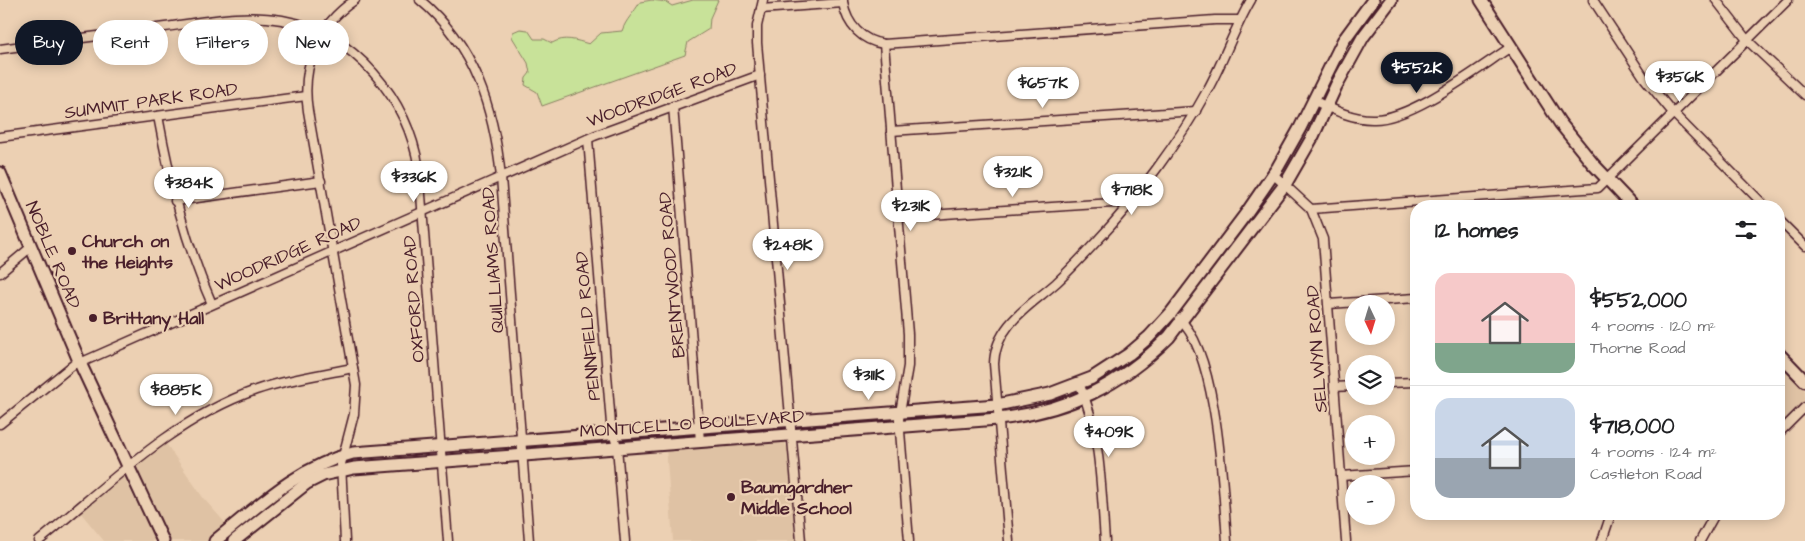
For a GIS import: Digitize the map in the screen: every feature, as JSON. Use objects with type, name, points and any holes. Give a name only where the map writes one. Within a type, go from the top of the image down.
[{"type":"main road","name":"MONTICELLO BOULEVARD","points":[[998,412],[1104,372],[1149,337],[1170,312],[1273,174],[1292,143],[1343,41],[1373,0]]},
{"type":"main road","name":"MONTICELLO BOULEVARD","points":[[234,541],[306,483],[366,451],[790,420],[900,419],[998,412],[1045,411],[1085,397],[1128,373],[1150,356],[1182,322],[1286,183],[1313,136],[1363,37],[1391,0]]},
{"type":"main road","points":[[1481,0],[1560,123],[1606,179],[1627,200]]},
{"type":"main road","name":"NOBLE ROAD","points":[[0,173],[4,191],[31,247],[79,362],[163,541]]},
{"type":"main road","points":[[1785,360],[1805,381]]},
{"type":"main road","name":"MONTICELLO BOULEVARD","points":[[215,541],[295,478],[319,464],[376,465],[792,435],[900,419]]},
{"type":"street","points":[[332,20],[355,0]]},
{"type":"street","name":"QUILLIAMS ROAD","points":[[420,0],[452,35],[479,80],[494,122],[501,177],[529,541]]},
{"type":"street","points":[[763,0],[757,35],[801,541]]},
{"type":"street","points":[[1008,541],[994,356],[1000,337],[1015,317],[1058,281],[1106,232],[1196,111],[1209,88],[1239,20],[1251,0]]},
{"type":"street","points":[[1593,0],[1645,79],[1673,113],[1759,200]]},
{"type":"street","points":[[1716,0],[1747,40],[1805,95]]},
{"type":"street","points":[[1443,200],[1598,188],[1788,0]]},
{"type":"street","points":[[761,10],[843,2],[848,18],[855,29],[866,38],[884,44],[1210,20],[1239,20]]},
{"type":"street","name":"OXFORD ROAD","points":[[0,50],[245,17],[283,20]]},
{"type":"street","points":[[884,44],[909,341],[908,366],[900,419],[909,541]]},
{"type":"street","points":[[1313,100],[1350,116],[1372,119],[1403,114],[1511,48]]},
{"type":"street","name":"OXFORD ROAD","points":[[349,50],[362,60],[377,76],[398,106],[409,129],[416,153],[423,212],[448,541]]},
{"type":"street","points":[[310,65],[306,96],[353,368],[356,403],[341,464],[345,541]]},
{"type":"street","name":"WOODRIDGE ROAD","points":[[0,424],[79,362],[588,139],[760,75]]},
{"type":"street","name":"SUMMIT PARK ROAD","points":[[0,137],[306,96]]},
{"type":"street","name":"BRENTWOOD ROAD","points":[[673,106],[700,441]]},
{"type":"street","points":[[891,131],[1196,111]]},
{"type":"street","points":[[158,116],[175,202],[191,254],[212,304]]},
{"type":"street","name":"PENNFIELD ROAD","points":[[588,139],[612,433],[617,447],[625,541]]},
{"type":"street","name":"SELWYN ROAD","points":[[1273,174],[1286,183],[1311,209],[1323,239],[1346,541]]},
{"type":"street","points":[[175,202],[321,181]]},
{"type":"street","points":[[898,218],[1128,202]]},
{"type":"street","points":[[1311,209],[1410,202]]},
{"type":"street","points":[[1785,226],[1805,246]]},
{"type":"street","points":[[0,273],[31,247]]},
{"type":"street","points":[[1329,304],[1410,298]]},
{"type":"street","points":[[1170,312],[1182,322],[1195,346],[1212,395],[1219,441],[1227,541]]},
{"type":"street","points":[[39,541],[128,466],[186,423],[228,401],[287,381],[353,368]]},
{"type":"street","points":[[1395,383],[1410,382]]},
{"type":"street","points":[[1079,383],[1085,397],[1097,450],[1105,541]]},
{"type":"street","points":[[1334,387],[1345,386]]},
{"type":"street","points":[[1785,428],[1805,408]]},
{"type":"street","points":[[1341,476],[1410,471]]},
{"type":"street","points":[[1602,541],[1610,520]]},
{"type":"street","points":[[1700,541],[1712,520]]},
{"type":"shaded area","points":[[1785,369],[1805,391],[1804,404],[1785,423]]},
{"type":"shaded area","name":"Baumgardner Middle School","points":[[779,440],[785,443],[788,449],[796,541],[673,541],[666,447]]},
{"type":"shaded area","points":[[165,442],[204,499],[228,526],[219,541],[104,541],[80,512],[123,475],[145,520],[158,514],[136,465]]},
{"type":"green space","points":[[652,0],[666,2],[672,6],[693,0],[718,0],[710,18],[709,29],[688,42],[685,55],[542,106],[537,92],[525,85],[526,78],[530,73],[528,63],[512,37],[513,32],[520,29],[528,30],[534,39],[544,39],[552,43],[566,39],[589,44],[601,33],[622,31],[640,2]]},
{"type":"place","name":"Church on the Heights","points":[[72,251]]},
{"type":"place","name":"Brittany Hall","points":[[93,318]]},
{"type":"place","name":"Baumgardner Middle School","points":[[731,497]]}]
